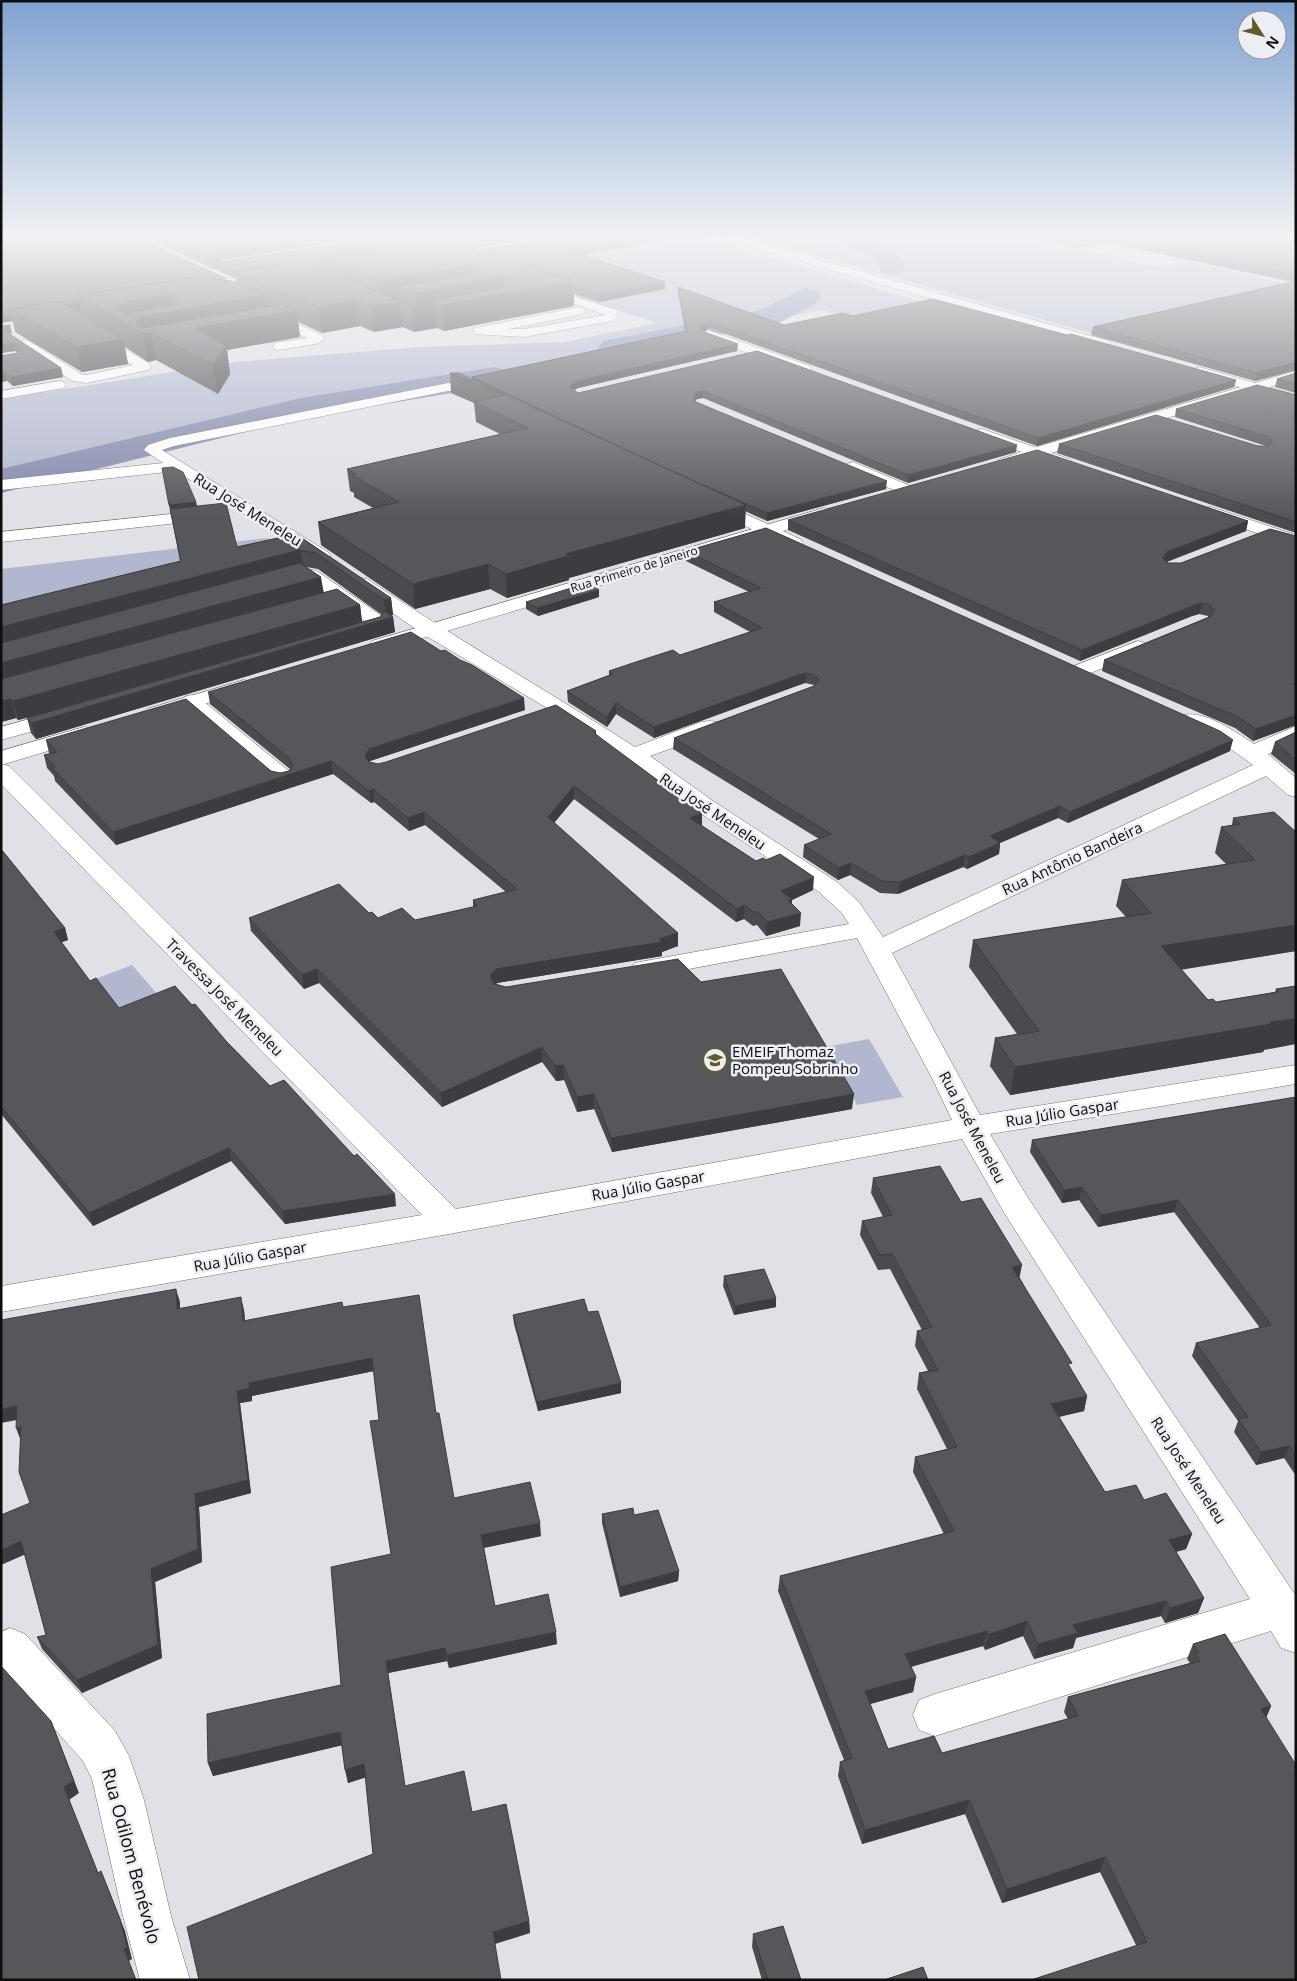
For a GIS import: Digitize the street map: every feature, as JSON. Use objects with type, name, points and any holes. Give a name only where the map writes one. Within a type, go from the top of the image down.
[{"type":"street","points":[[14,338],[77,378],[86,379],[144,367],[87,330]]},
{"type":"street","points":[[279,346],[316,340],[318,338],[301,330]]},
{"type":"street","points":[[482,330],[479,331],[524,333],[538,330]]},
{"type":"street","points":[[1055,330],[1120,349]]},
{"type":"street","points":[[708,334],[820,374]]},
{"type":"street","points":[[730,358],[759,352]]},
{"type":"street","points":[[1187,368],[1296,399]]},
{"type":"street","points":[[992,466],[1296,375]]},
{"type":"street","points":[[1,395],[59,386],[44,376]]},
{"type":"street","name":"Rua José Meneleu","points":[[334,564],[251,510],[152,450],[153,448],[170,442],[456,386],[501,406]]},
{"type":"street","points":[[1154,417],[1181,426]]},
{"type":"street","points":[[972,429],[1081,468]]},
{"type":"street","points":[[836,460],[907,490]]},
{"type":"street","points":[[1,485],[179,466]]},
{"type":"street","points":[[879,497],[926,484]]},
{"type":"street","points":[[698,497],[809,550]]},
{"type":"street","points":[[1193,506],[1296,541]]},
{"type":"street","name":"Rua Primeiro de Janeiro","points":[[344,656],[842,508]]},
{"type":"street","points":[[1,537],[251,510]]},
{"type":"street","points":[[1242,541],[1268,531]]},
{"type":"street","points":[[268,581],[303,573],[311,575],[332,600],[376,621],[376,624],[367,630],[329,640]]},
{"type":"street","name":"Rua José Meneleu","points":[[350,575],[430,630],[559,707],[633,755],[705,806],[828,887],[850,907],[871,939],[948,1080],[971,1127],[1016,1206],[1288,1622],[935,1714]]},
{"type":"street","points":[[1108,682],[1073,666],[1154,640]]},
{"type":"street","points":[[138,717],[258,681]]},
{"type":"street","points":[[191,701],[282,777]]},
{"type":"street","points":[[531,717],[559,707]]},
{"type":"street","points":[[1,734],[84,710]]},
{"type":"street","points":[[1172,711],[1226,735],[1296,790]]},
{"type":"street","points":[[633,755],[724,722]]},
{"type":"street","points":[[1,758],[102,728]]},
{"type":"street","name":"Rua Antônio Bandeira","points":[[618,973],[871,939],[1260,760],[1296,732]]},
{"type":"street","name":"Travessa José Meneleu","points":[[1,771],[449,1222]]},
{"type":"street","name":"Rua Júlio Gaspar","points":[[1,1299],[449,1222],[971,1127],[1296,1074]]},
{"type":"street","name":"Rua Odilom Benévolo","points":[[10,1648],[99,1746],[113,1772],[146,1916],[164,1980]]},
{"type":"shaded area","points":[[621,330],[722,330],[264,425],[60,470],[1,491],[1,399],[237,362],[420,347],[565,342]]},
{"type":"shaded area","points":[[1081,330],[1135,330],[1108,338]]},
{"type":"shaded area","points":[[267,538],[285,548],[1,618],[1,569]]},
{"type":"shaded area","points":[[132,965],[165,1003],[126,1018],[95,979]]},
{"type":"shaded area","points":[[869,1039],[903,1097],[857,1105],[825,1047]]},
{"type":"building","points":[[1,330],[5,330],[61,368],[11,377],[5,372],[1,373],[1,356],[18,353],[22,348],[13,343],[1,345]]},
{"type":"building","points":[[48,330],[109,330],[123,339],[77,347]]},
{"type":"building","points":[[137,330],[200,330],[226,346],[213,365],[151,333],[143,334]]},
{"type":"building","points":[[703,330],[738,344],[577,381],[569,386],[578,393],[757,351],[1017,445],[908,475],[703,391],[697,392],[694,396],[696,402],[887,481],[767,513],[674,472],[472,377],[687,331]]},
{"type":"building","points":[[733,330],[1050,330],[1067,335],[1071,334],[1236,380],[1038,438]]},
{"type":"building","points":[[1105,330],[1296,330],[1296,362],[1256,373]]},
{"type":"building","points":[[450,373],[459,373],[746,505],[566,554],[568,556],[506,574],[488,564],[413,584],[318,522],[399,502],[352,475],[356,474],[347,469],[528,428],[474,402],[504,395]]},
{"type":"building","points":[[1296,373],[1296,384],[1277,379]]},
{"type":"building","points":[[1257,385],[1296,395],[1296,522],[1059,444],[1156,415],[1258,446],[1269,446],[1273,442],[1269,437],[1176,409]]},
{"type":"building","points":[[1037,450],[1248,521],[1167,552],[1163,558],[1168,563],[1181,563],[1270,529],[1296,536],[1296,683],[1292,685],[1296,684],[1296,715],[1256,729],[1238,717],[1104,660],[1210,617],[1214,611],[1210,605],[1202,603],[1195,605],[1082,650],[788,520]]},
{"type":"building","points":[[173,467],[183,472],[196,502],[169,505],[162,468]]},
{"type":"building","points":[[226,503],[237,547],[296,534],[391,598],[384,600],[316,553],[300,550],[1,627],[1,605],[181,561],[170,509]]},
{"type":"building","points":[[766,528],[1220,731],[1233,740],[1070,812],[1060,806],[990,836],[1000,843],[969,857],[965,855],[900,882],[882,881],[851,863],[839,868],[804,845],[831,834],[674,738],[814,686],[819,680],[814,675],[806,673],[799,675],[654,727],[616,703],[607,717],[567,691],[613,674],[609,671],[673,650],[680,655],[762,628],[714,602],[761,588],[686,551]]},
{"type":"building","points":[[300,563],[321,577],[1,663],[1,643]]},
{"type":"building","points":[[587,583],[599,590],[537,608],[526,602]]},
{"type":"building","points":[[337,589],[360,605],[13,701],[11,699],[1,701],[1,679]]},
{"type":"building","points":[[384,611],[393,617],[32,723],[27,718],[380,617]]},
{"type":"building","points":[[411,632],[441,651],[445,650],[472,665],[524,698],[369,749],[365,756],[369,762],[378,764],[386,762],[556,705],[596,731],[594,733],[702,813],[690,818],[756,861],[763,858],[766,860],[780,854],[814,877],[781,891],[792,899],[788,900],[801,913],[767,922],[758,912],[753,912],[744,905],[737,909],[574,786],[548,817],[678,933],[659,939],[662,942],[496,969],[490,976],[494,984],[506,987],[678,959],[701,982],[781,969],[854,1094],[611,1138],[594,1094],[577,1097],[563,1065],[555,1066],[542,1047],[441,1093],[317,969],[302,975],[249,918],[339,884],[369,913],[372,912],[378,918],[402,908],[415,920],[477,906],[473,900],[517,889],[424,812],[408,818],[373,789],[369,791],[331,761],[113,832],[52,768],[55,767],[44,755],[57,752],[46,740],[186,699],[271,771],[280,773],[289,771],[293,765],[289,758],[208,692]]},
{"type":"building","points":[[1296,732],[1296,760],[1275,742]]},
{"type":"building","points":[[1274,812],[1296,832],[1296,925],[1161,946],[1208,1000],[1213,999],[1216,1002],[1278,992],[1276,989],[1296,986],[1296,1018],[1270,1022],[1271,1024],[1015,1067],[995,1038],[1039,1031],[973,940],[1151,913],[1122,880],[1255,860],[1221,827],[1240,824],[1233,818]]},
{"type":"building","points":[[1,849],[65,928],[54,932],[90,981],[96,978],[119,1008],[175,986],[192,1005],[195,1004],[226,1041],[270,1086],[284,1080],[354,1156],[357,1154],[395,1194],[283,1211],[229,1148],[89,1213],[1,1106]]},
{"type":"building","points":[[1296,1097],[1296,1456],[1289,1446],[1261,1452],[1238,1419],[1248,1417],[1196,1343],[1271,1325],[1178,1200],[1101,1215],[1082,1187],[1064,1190],[1032,1140]]},
{"type":"building","points":[[940,1166],[961,1202],[981,1198],[1022,1265],[1012,1267],[1072,1363],[1068,1364],[1087,1396],[1051,1404],[1105,1492],[1136,1485],[1144,1500],[1166,1493],[1192,1534],[1169,1540],[1204,1598],[1170,1608],[1166,1601],[1073,1625],[1078,1633],[1038,1644],[1027,1621],[988,1635],[987,1631],[905,1654],[916,1677],[865,1691],[888,1749],[934,1736],[942,1753],[1078,1716],[1068,1697],[1200,1661],[1195,1654],[1199,1653],[1193,1644],[1225,1634],[1271,1706],[1261,1709],[1296,1765],[1296,1774],[1294,1775],[1296,1777],[1296,1980],[1031,1980],[1147,1942],[1105,1857],[1007,1889],[969,1800],[865,1830],[840,1762],[852,1758],[780,1576],[954,1531],[915,1457],[957,1447],[919,1373],[938,1370],[917,1331],[932,1327],[892,1254],[880,1255],[862,1221],[892,1215],[873,1178]]},
{"type":"building","points":[[764,1269],[776,1298],[735,1306],[724,1276]]},
{"type":"building","points":[[176,1289],[177,1309],[241,1297],[243,1321],[342,1302],[343,1307],[419,1295],[436,1413],[439,1413],[454,1498],[530,1482],[540,1523],[481,1535],[495,1606],[548,1594],[556,1632],[447,1655],[445,1648],[386,1661],[405,1786],[464,1771],[472,1812],[506,1804],[529,1921],[493,1932],[501,1980],[199,1980],[187,1927],[373,1854],[364,1764],[345,1770],[340,1732],[208,1763],[207,1714],[341,1685],[331,1567],[391,1554],[370,1421],[379,1420],[372,1358],[249,1383],[250,1388],[237,1391],[248,1480],[195,1494],[198,1549],[151,1569],[158,1645],[77,1680],[37,1637],[46,1635],[21,1541],[1,1550],[1,1515],[30,1503],[19,1472],[21,1427],[16,1428],[17,1406],[1,1409],[1,1320]]},
{"type":"building","points":[[584,1299],[588,1312],[598,1311],[621,1383],[537,1402],[513,1315]]},
{"type":"building","points":[[633,1508],[634,1515],[658,1510],[679,1571],[620,1587],[602,1514]]},
{"type":"building","points":[[1,1666],[51,1721],[74,1781],[64,1787],[98,1873],[101,1871],[120,1919],[127,1947],[124,1949],[136,1980],[1,1980]]},
{"type":"building","points":[[783,1926],[801,1980],[768,1980],[753,1934]]},
{"type":"building","points":[[923,1967],[928,1980],[884,1980]]},
{"type":"waterway","points":[[614,348],[702,330]]},
{"type":"waterway","points":[[1,481],[301,408],[494,377]]},
{"type":"place","name":"EMEIF Thomaz Pompeu Sobrinho","points":[[715,1060]]}]
